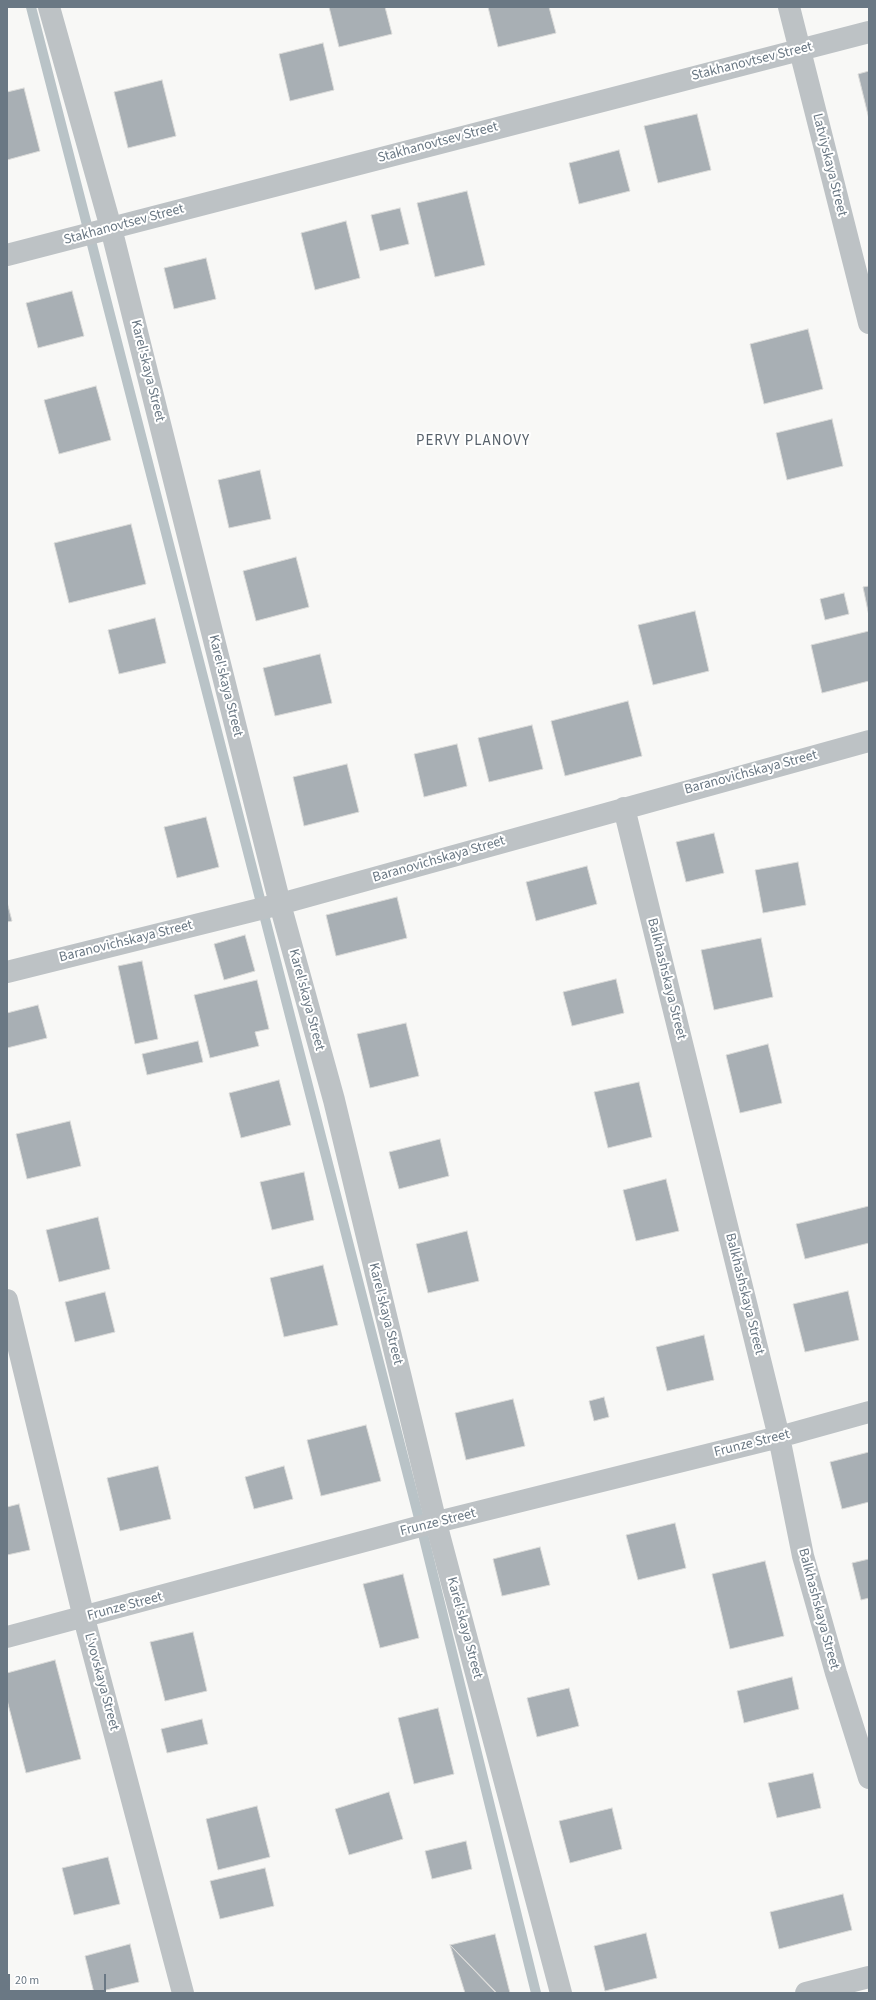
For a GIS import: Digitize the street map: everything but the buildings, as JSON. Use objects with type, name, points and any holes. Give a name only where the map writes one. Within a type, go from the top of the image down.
[{"type":"street","name":"Karel'skaya Street","points":[[48,7],[111,228],[280,904],[334,1100],[436,1523],[561,1993]]},
{"type":"street","name":"Latviyskaya Street","points":[[789,7],[869,323]]},
{"type":"street","name":"Stakhanovtsev Street","points":[[7,255],[869,32]]},
{"type":"street","name":"Baranovichskaya Street","points":[[7,972],[280,904],[869,741]]},
{"type":"street","name":"Balkhashskaya Street","points":[[624,808],[779,1437],[803,1556],[836,1673],[869,1778]]},
{"type":"street","name":"L'vovskaya Street","points":[[7,1300],[84,1618],[183,1993]]},
{"type":"street","name":"Frunze Street","points":[[7,1638],[436,1523],[779,1437],[869,1412]]},
{"type":"street","points":[[806,1993],[869,1977]]},
{"type":"waterway","points":[[31,7],[421,1526],[536,1993]]},
{"type":"district","name":"PERVY PLANOVY","points":[[473,442]]}]
